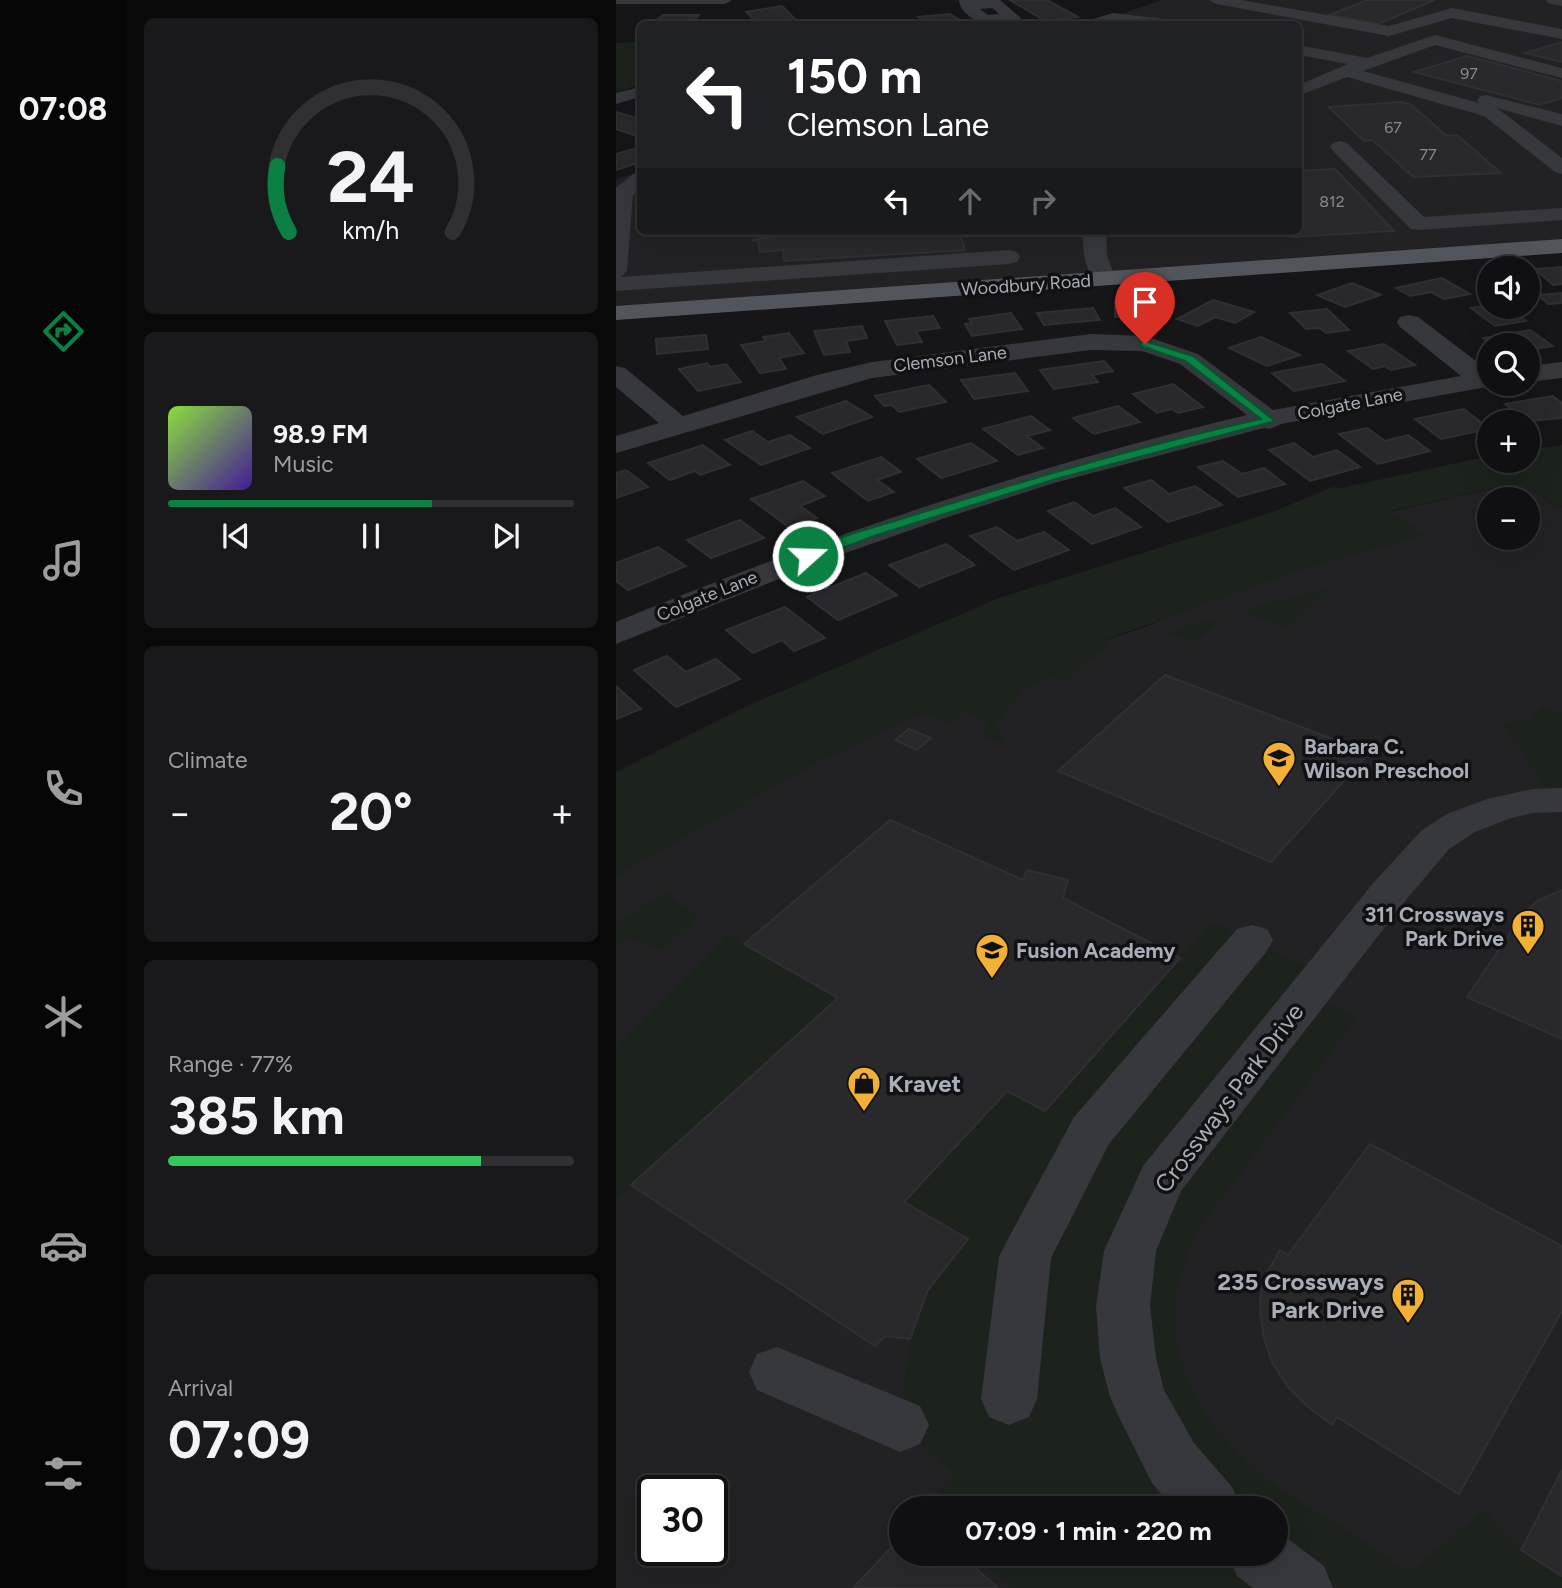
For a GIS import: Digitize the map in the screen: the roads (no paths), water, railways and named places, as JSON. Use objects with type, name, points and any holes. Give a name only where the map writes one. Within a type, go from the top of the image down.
[{"type":"main road","name":"Woodbury Road","points":[[616,313],[1562,246]]},
{"type":"street","points":[[616,0],[725,0]]},
{"type":"street","points":[[1216,0],[1301,21],[1333,4]]},
{"type":"street","points":[[1302,89],[1352,64],[1562,2]]},
{"type":"street","points":[[1302,21],[1388,31],[1487,5]]},
{"type":"street","points":[[1452,13],[1562,34]]},
{"type":"street","points":[[1170,21],[1185,14]]},
{"type":"street","points":[[1238,21],[1248,17],[1270,21]]},
{"type":"street","points":[[1103,21],[1113,18],[1138,21]]},
{"type":"street","points":[[1302,21],[1370,40],[1362,45],[1352,64]]},
{"type":"street","points":[[1443,38],[1509,50],[1544,38],[1496,23]]},
{"type":"street","points":[[1443,38],[1562,73]]},
{"type":"street","points":[[1302,51],[1562,120]]},
{"type":"street","points":[[1311,67],[1352,64],[1490,111],[1562,168]]},
{"type":"street","points":[[616,99],[637,93]]},
{"type":"street","points":[[1525,139],[1562,137]]},
{"type":"street","points":[[1340,147],[1419,224],[1562,214]]},
{"type":"street","points":[[616,271],[624,193],[637,181]]},
{"type":"street","points":[[1094,235],[1093,243],[1098,267],[1104,279]]},
{"type":"street","points":[[616,284],[1009,257]]},
{"type":"street","points":[[1409,322],[1477,373]]},
{"type":"street","name":"Clemson Lane","points":[[616,444],[826,381],[872,370],[1055,346],[1123,341],[1157,347],[1189,359],[1270,421]]},
{"type":"street","points":[[1540,373],[1562,370]]},
{"type":"street","points":[[616,374],[679,426]]},
{"type":"street","name":"Colgate Lane","points":[[616,634],[765,572],[873,533],[1100,462],[1354,402],[1477,382]]},
{"type":"street","name":"Crossways Park Drive","points":[[1201,1496],[1172,1463],[1138,1397],[1128,1358],[1124,1306],[1130,1251],[1161,1180],[1390,891],[1435,840],[1461,823],[1501,808],[1562,800]]},
{"type":"street","points":[[1009,1399],[1025,1257],[1091,1131],[1252,940]]},
{"type":"street","points":[[778,1373],[900,1425]]},
{"type":"street","points":[[1274,1566],[1302,1588]]},
{"type":"place","name":"Barbara C. Wilson Preschool","points":[[1279,788]]},
{"type":"place","name":"311 Crossways Park Drive","points":[[1528,956]]},
{"type":"place","name":"Fusion Academy","points":[[992,980]]},
{"type":"place","name":"Kravet","points":[[864,1113]]},
{"type":"place","name":"235 Crossways Park Drive","points":[[1408,1325]]}]
